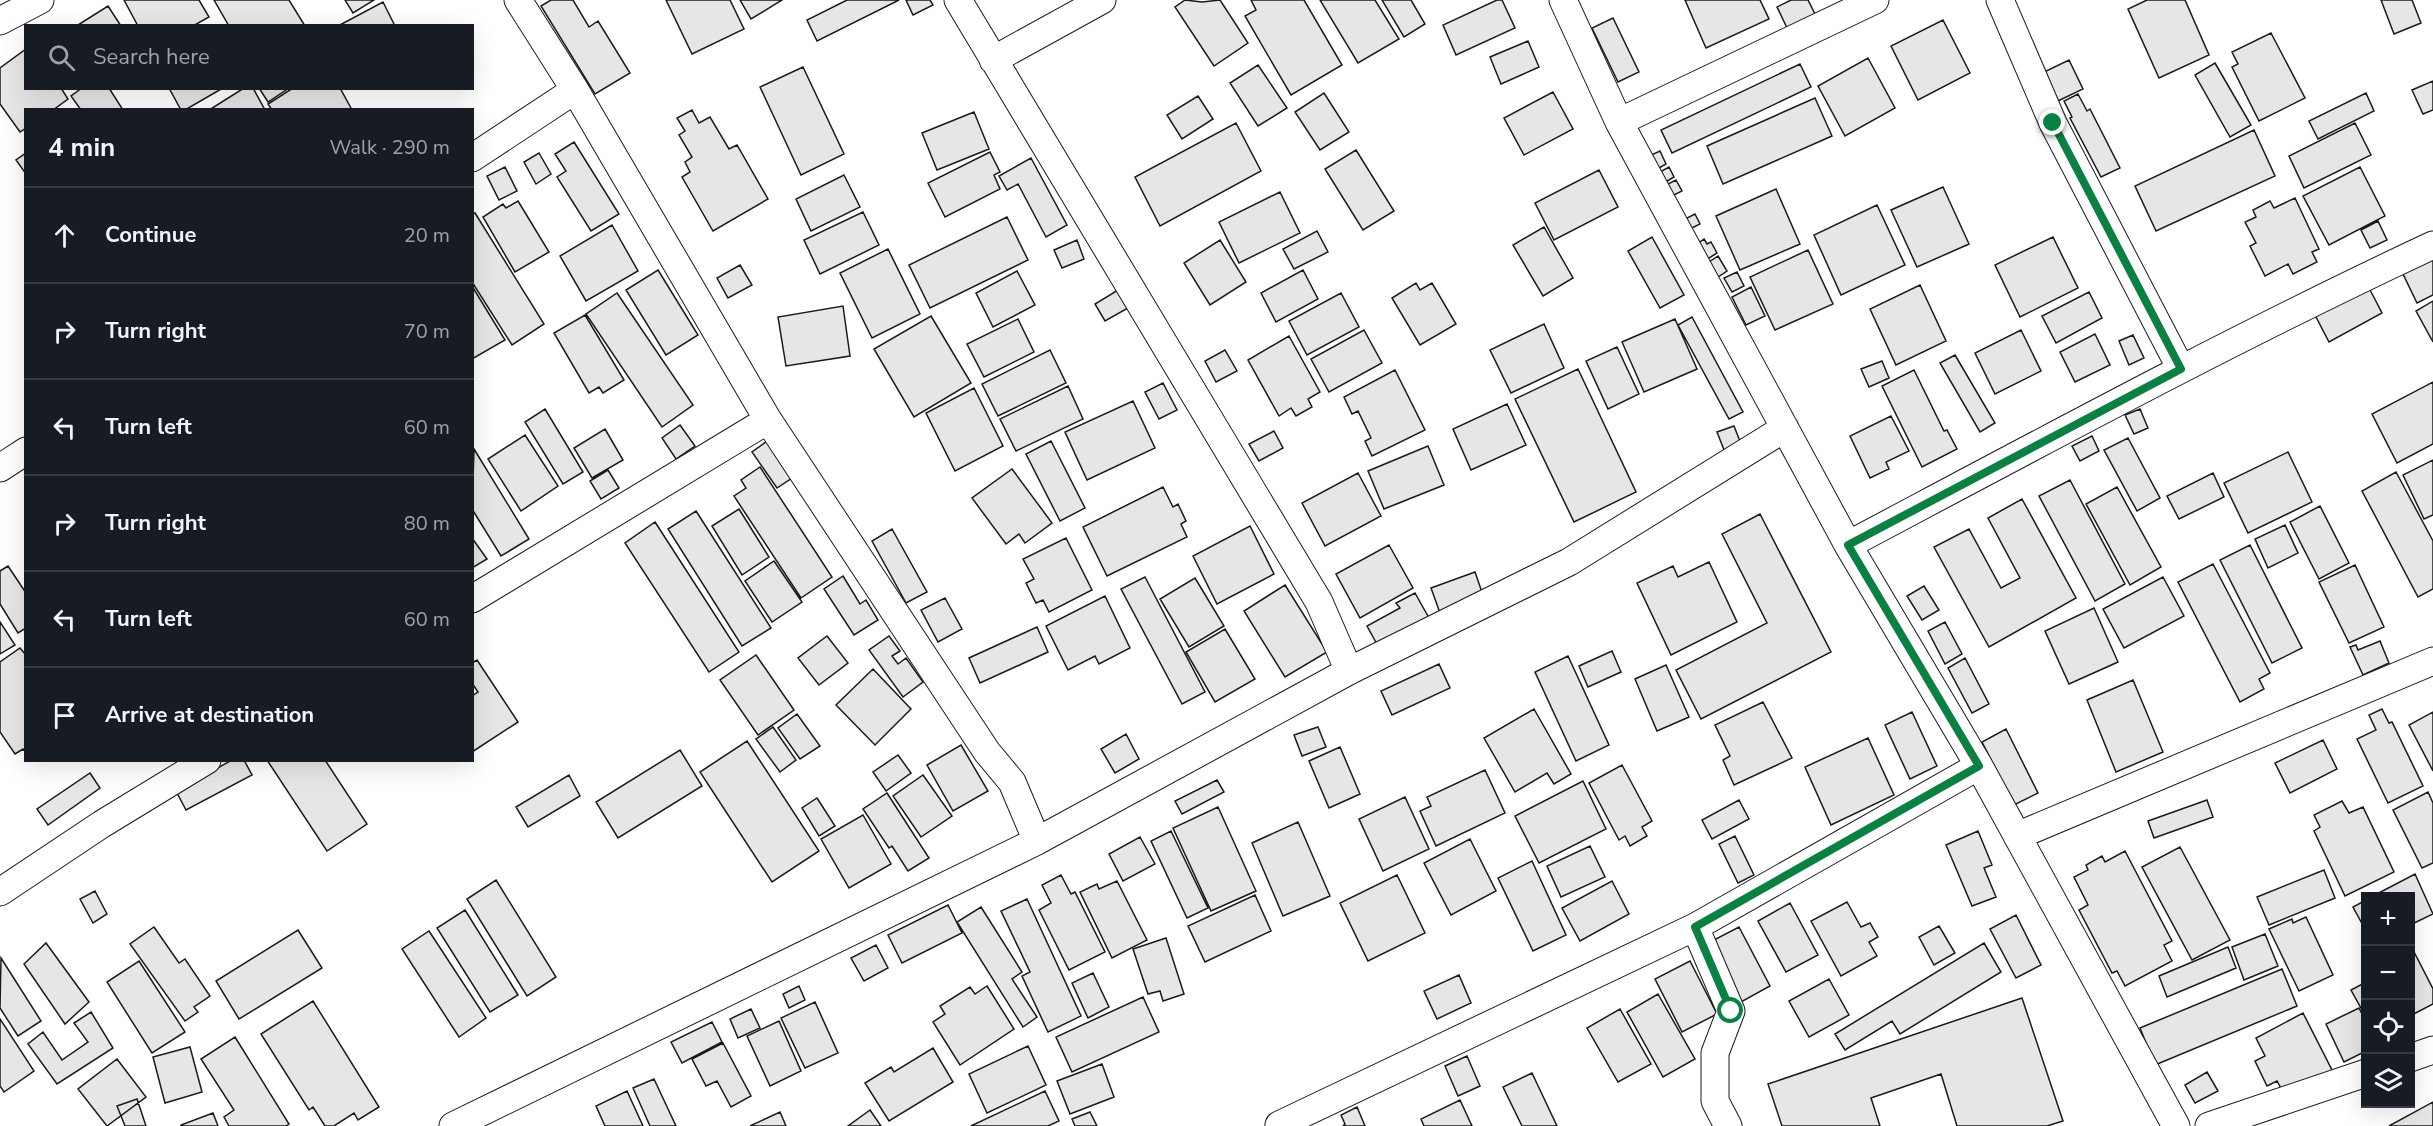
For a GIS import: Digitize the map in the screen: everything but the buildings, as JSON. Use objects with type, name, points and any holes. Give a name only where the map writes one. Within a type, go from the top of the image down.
[{"type":"street","points":[[518,0],[575,90],[768,420],[987,752],[1012,782],[1037,841]]},
{"type":"street","points":[[958,0],[1319,602],[1348,671]]},
{"type":"street","points":[[993,60],[1102,0]]},
{"type":"street","points":[[1563,0],[1619,122],[1848,545],[1979,766],[2176,1126]]},
{"type":"street","points":[[1619,122],[1875,0]]},
{"type":"street","points":[[2000,0],[2053,123],[2181,369]]},
{"type":"street","points":[[0,21],[37,1]]},
{"type":"street","points":[[474,157],[575,90]]},
{"type":"street","points":[[1848,545],[2181,369],[2312,302],[2433,245]]},
{"type":"street","points":[[474,598],[768,420]]},
{"type":"street","points":[[453,1126],[1037,841],[1348,671],[1569,562],[1785,428]]},
{"type":"street","points":[[0,468],[24,452]]},
{"type":"street","points":[[2017,836],[2433,661]]},
{"type":"street","points":[[0,892],[102,824],[204,762]]},
{"type":"street","points":[[1279,1125],[1695,927],[1979,766]]},
{"type":"street","points":[[1695,927],[1731,1011],[1715,1053],[1715,1101],[1728,1126]]},
{"type":"street","points":[[2415,1056],[2433,1050]]},
{"type":"street","points":[[2209,1126],[2361,1075]]},
{"type":"route","points":[[1731,1011],[1695,927],[1979,766],[1848,545],[2181,369],[2053,123]]}]
